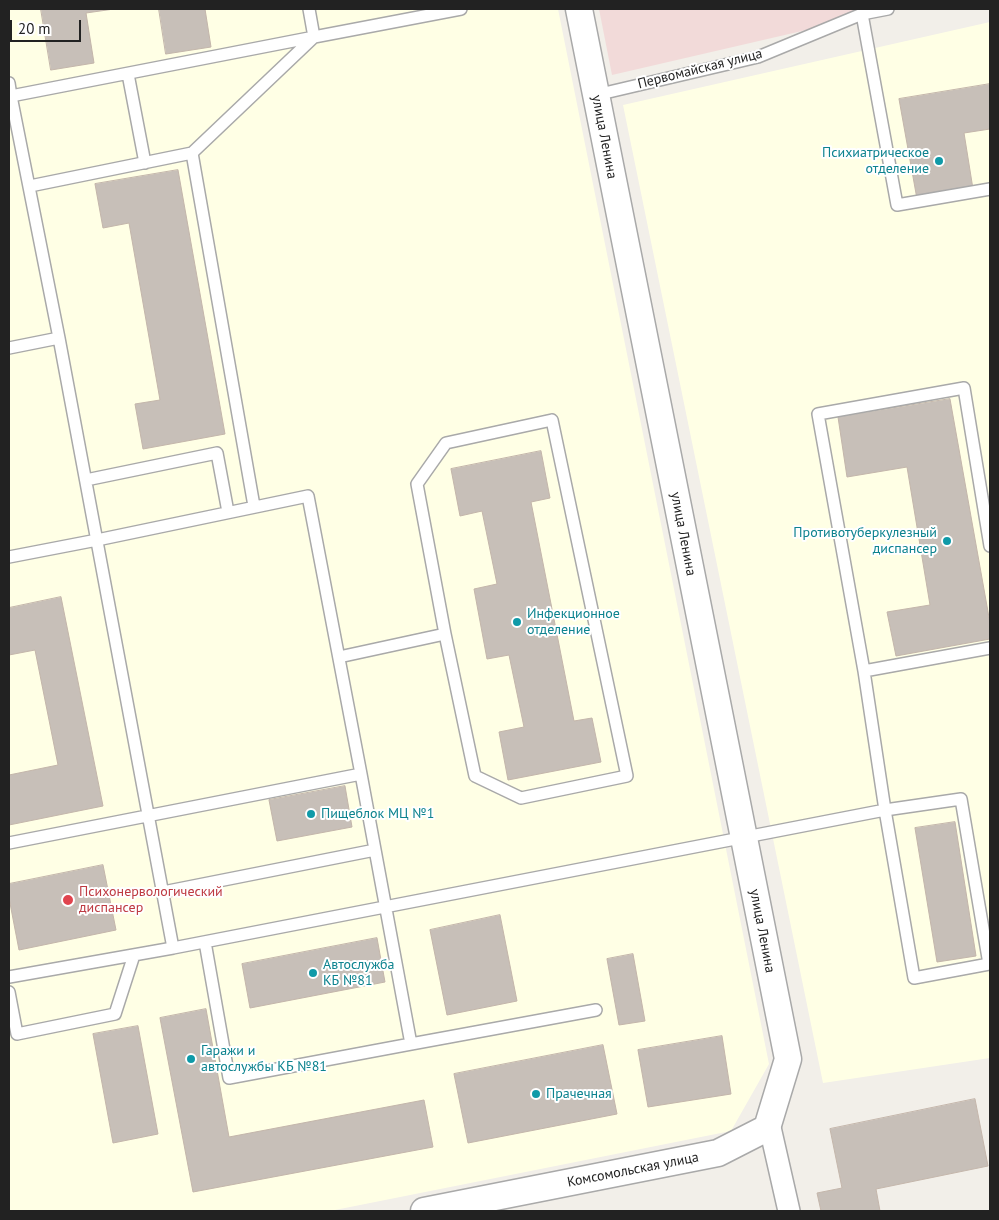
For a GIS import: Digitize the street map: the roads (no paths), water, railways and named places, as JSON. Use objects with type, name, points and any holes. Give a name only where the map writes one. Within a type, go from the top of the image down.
[{"type":"street","name":"улица Ленина","points":[[579,9],[788,1060],[769,1123]]},
{"type":"street","name":"Комсомольская улица","points":[[424,1211],[718,1153],[767,1128],[769,1123]]},
{"type":"street","points":[[769,1123],[790,1211]]},
{"type":"lane","points":[[309,9],[314,37]]},
{"type":"lane","points":[[11,96],[461,9]]},
{"type":"lane","name":"Первомайская улица","points":[[596,95],[758,57],[862,14],[888,9]]},
{"type":"lane","points":[[862,14],[897,205],[990,189]]},
{"type":"lane","points":[[30,186],[192,153],[314,37]]},
{"type":"lane","points":[[128,74],[145,162]]},
{"type":"lane","points":[[9,83],[86,480],[173,948]]},
{"type":"lane","points":[[192,153],[254,506]]},
{"type":"lane","points":[[9,348],[59,338]]},
{"type":"lane","points":[[9,977],[205,942],[886,810],[961,799],[989,964],[914,978],[886,810],[864,671],[818,414],[964,388],[990,546]]},
{"type":"lane","points":[[552,420],[627,776],[521,798],[475,776],[445,634],[417,484],[446,443],[552,420]]},
{"type":"lane","points":[[86,480],[217,453],[228,512]]},
{"type":"lane","points":[[9,557],[308,496],[411,1044]]},
{"type":"lane","points":[[339,657],[445,634]]},
{"type":"lane","points":[[864,671],[990,648]]},
{"type":"lane","points":[[9,843],[361,774]]},
{"type":"lane","points":[[163,892],[375,850]]},
{"type":"lane","points":[[205,942],[229,1078],[596,1010]]},
{"type":"lane","points":[[9,992],[17,1034],[115,1014],[134,955]]},
{"type":"place","name":"Психиатрическое отделение","points":[[939,161]]},
{"type":"place","name":"Противотуберкулезный диспансер","points":[[947,541]]},
{"type":"place","name":"Инфекционное отделение","points":[[517,622]]},
{"type":"place","name":"Пищеблок МЦ №1","points":[[311,814]]},
{"type":"place","name":"Психонервологический диспансер","points":[[68,900]]},
{"type":"place","name":"Автослужба КБ №81","points":[[313,973]]},
{"type":"place","name":"Гаражи и автослужбы КБ №81","points":[[191,1059]]},
{"type":"place","name":"Прачечная","points":[[536,1094]]}]
